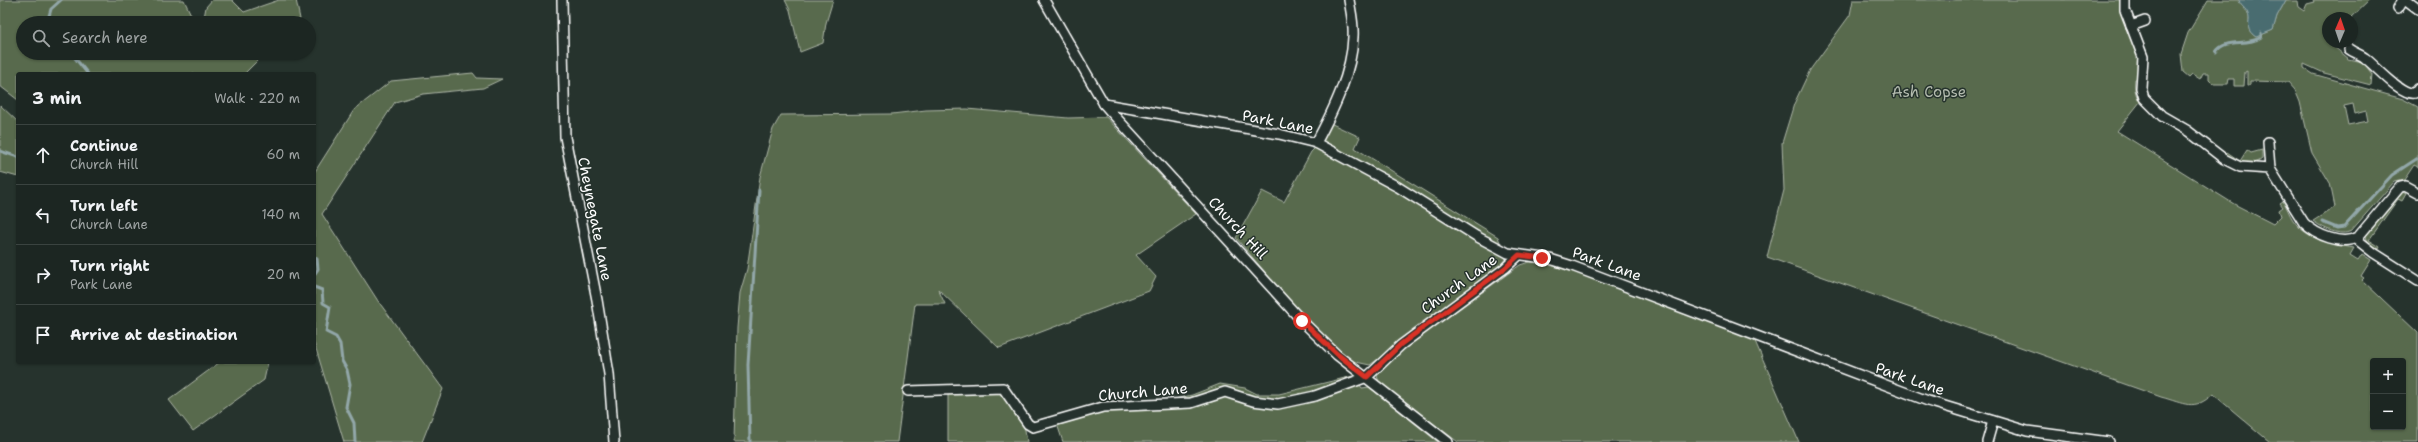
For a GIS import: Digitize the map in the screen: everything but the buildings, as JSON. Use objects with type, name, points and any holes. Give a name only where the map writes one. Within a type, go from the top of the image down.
[{"type":"street","name":"Cheynegate Lane","points":[[562,0],[562,89],[565,137],[584,227],[609,374],[614,442]]},
{"type":"street","name":"Church Hill","points":[[1044,0],[1104,104],[1302,321],[1337,354],[1448,442]]},
{"type":"street","points":[[1316,143],[1337,99],[1350,56],[1353,24],[1349,0]]},
{"type":"street","points":[[2125,0],[2125,10],[2143,58],[2141,82],[2143,95],[2156,111],[2188,131],[2232,163],[2250,168],[2270,169]]},
{"type":"street","points":[[2398,8],[2405,0],[2418,9]]},
{"type":"street","points":[[2131,26],[2145,21]]},
{"type":"street","points":[[2349,49],[2361,55],[2370,64],[2407,92],[2417,92]]},
{"type":"street","name":"Park Lane","points":[[1104,104],[1285,136],[1316,143],[1398,187],[1492,245],[1508,253],[1550,259],[1572,266],[1750,332],[1878,383],[1993,421],[2034,432],[2109,442]]},
{"type":"street","points":[[2268,142],[2270,169],[2308,227],[2337,240],[2350,241],[2355,238],[2400,187],[2405,186],[2418,193]]},
{"type":"street","points":[[2355,238],[2374,253],[2418,281]]},
{"type":"street","name":"Church Lane","points":[[908,391],[1003,388],[1028,424],[1033,427],[1103,407],[1191,403],[1225,392],[1253,402],[1278,404],[1315,396],[1367,377],[1401,344],[1505,268],[1519,255]]},
{"type":"street","points":[[1987,442],[1993,421]]},
{"type":"green space","points":[[0,0],[184,0],[192,16],[16,16],[16,60],[258,60],[246,72],[16,72],[16,98],[0,86]]},
{"type":"green space","points":[[212,0],[232,0],[244,12],[279,0],[296,0],[299,16],[204,16],[206,7]]},
{"type":"green space","points":[[785,0],[833,0],[826,23],[823,43],[800,52],[790,10]]},
{"type":"green space","name":"Ash Copse","points":[[1853,0],[2122,0],[2121,11],[2140,58],[2138,79],[2135,79],[2135,85],[2136,94],[2140,102],[2117,131],[2234,204],[2273,224],[2281,216],[2279,210],[2283,207],[2280,203],[2283,201],[2293,220],[2305,232],[2320,240],[2354,248],[2350,255],[2358,260],[2362,254],[2371,260],[2361,276],[2364,278],[2362,280],[2418,333],[2418,442],[2270,442],[2213,394],[2206,400],[2194,404],[2183,403],[2161,397],[1767,257],[1784,190],[1782,143],[1794,104],[1810,70],[1850,15]]},
{"type":"green space","points":[[2208,0],[2239,0],[2248,14],[2250,31],[2256,37],[2273,30],[2277,16],[2286,0],[2297,0],[2298,7],[2304,11],[2307,4],[2315,2],[2314,0],[2370,0],[2357,12],[2322,12],[2322,48],[2335,48],[2349,59],[2363,62],[2372,74],[2371,85],[2324,73],[2304,64],[2304,68],[2313,74],[2403,99],[2418,107],[2418,167],[2414,165],[2404,180],[2394,182],[2351,231],[2342,233],[2332,231],[2321,226],[2313,221],[2335,207],[2330,183],[2312,153],[2300,102],[2295,90],[2288,82],[2250,81],[2250,85],[2247,85],[2247,71],[2245,72],[2244,86],[2234,86],[2234,79],[2228,79],[2227,84],[2214,84],[2209,79],[2209,73],[2203,73],[2200,79],[2192,74],[2189,77],[2183,72],[2181,54],[2188,33]],"holes":[[[2353,104],[2355,114],[2366,111],[2368,121],[2348,125],[2344,106]]]},
{"type":"green space","points":[[473,73],[477,78],[502,79],[483,88],[423,94],[395,102],[322,214],[378,301],[443,389],[422,442],[344,442],[316,349],[316,170],[354,110],[391,81]]},
{"type":"green space","points":[[0,105],[16,120],[16,176],[0,172]]},
{"type":"green space","points":[[967,109],[1068,118],[1106,117],[1196,214],[1136,255],[1156,277],[1149,291],[999,348],[938,289],[945,304],[915,304],[897,442],[734,442],[737,328],[740,293],[747,269],[760,177],[773,129],[781,115],[892,114],[926,110]]},
{"type":"green space","points":[[1330,123],[1360,137],[1355,148],[1498,237],[1506,258],[1495,272],[1370,365],[1351,361],[1304,318],[1236,238],[1262,191],[1284,202],[1311,152],[1316,147]]},
{"type":"green space","points":[[2247,150],[2251,153],[2262,150],[2262,159],[2258,162],[2249,163],[2238,161],[2225,155],[2227,152],[2240,161]]},
{"type":"green space","points":[[2403,192],[2406,194],[2402,201],[2398,199],[2369,240],[2380,247],[2379,249],[2368,243],[2366,236]]},
{"type":"green space","points":[[1535,260],[1584,274],[1754,339],[1799,442],[1458,442],[1379,382],[1377,376],[1403,349],[1520,265]]},
{"type":"green space","points":[[217,364],[268,364],[264,380],[193,431],[169,400]]},
{"type":"green space","points":[[1353,376],[1362,388],[1369,387],[1438,442],[1063,442],[1057,424],[1117,408],[1120,401],[1166,401],[1192,395],[1220,384],[1245,388],[1257,394],[1279,394]]},
{"type":"green space","points":[[1003,388],[1024,424],[1027,442],[948,442],[948,390]]},
{"type":"water","points":[[2239,0],[2286,0],[2277,16],[2273,30],[2256,37],[2250,31],[2248,14]]},
{"type":"waterway","points":[[49,16],[51,9],[61,0]]},
{"type":"waterway","points":[[2216,52],[2220,47],[2231,43],[2256,40],[2261,37],[2261,33]]},
{"type":"waterway","points":[[77,60],[86,72]]},
{"type":"waterway","points":[[0,151],[16,156]]},
{"type":"waterway","points":[[2322,222],[2337,228],[2344,227],[2392,175],[2418,158]]},
{"type":"waterway","points":[[750,442],[748,365],[759,190]]},
{"type":"waterway","points":[[316,258],[318,269],[316,272]]},
{"type":"waterway","points":[[316,288],[322,290],[323,303],[330,307],[326,332],[336,337],[340,344],[342,361],[347,370],[350,384],[346,407],[354,423],[355,442]]},
{"type":"route","points":[[1302,321],[1337,354],[1367,377],[1401,344],[1513,262],[1519,255],[1542,258]]}]
